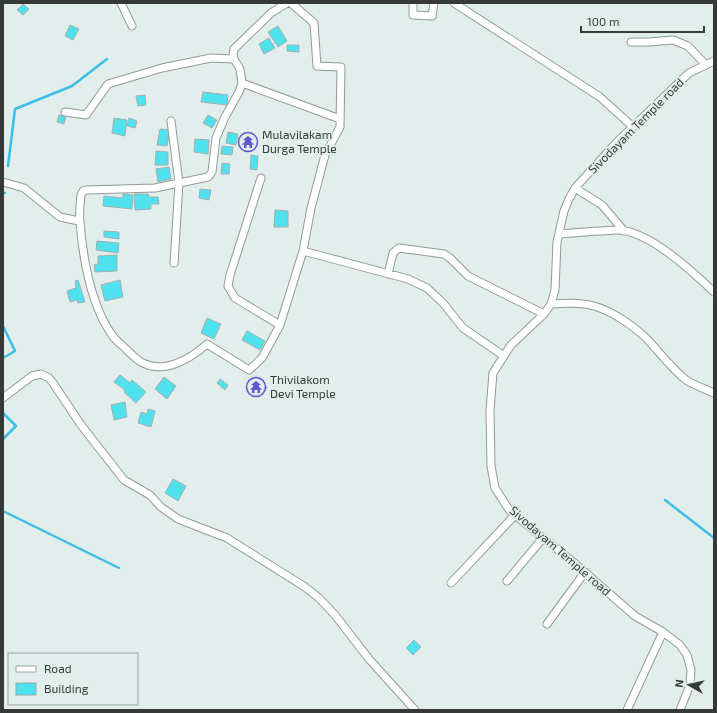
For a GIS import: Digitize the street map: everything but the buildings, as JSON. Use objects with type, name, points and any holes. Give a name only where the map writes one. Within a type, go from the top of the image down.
[{"type":"street","points":[[120,3],[132,26]]},
{"type":"street","points":[[287,3],[271,13],[234,49],[234,59],[240,69],[242,82],[239,92],[216,138],[214,163],[212,172],[208,178],[155,188],[87,190],[80,195],[79,221],[84,257],[92,292],[101,315],[112,336],[141,362],[155,367],[169,365],[184,360],[207,344],[250,370],[262,358],[280,325],[303,252],[311,208],[325,155],[340,127],[341,67],[316,66],[314,23],[291,3]]},
{"type":"street","points":[[413,3],[413,16],[432,16],[434,3]]},
{"type":"street","points":[[454,3],[600,97],[633,127]]},
{"type":"street","points":[[631,42],[673,40],[688,46],[706,65]]},
{"type":"street","points":[[65,112],[86,115],[108,84],[113,82],[162,68],[212,58],[234,59]]},
{"type":"street","name":"Sivodayam Temple road","points":[[680,710],[690,685],[691,670],[687,655],[680,645],[663,632],[635,616],[585,572],[515,515],[510,510],[496,488],[491,466],[490,410],[493,373],[511,345],[544,314],[551,304],[555,290],[557,242],[564,211],[576,188],[617,142],[689,73],[714,61]]},
{"type":"street","points":[[242,82],[340,119]]},
{"type":"street","points":[[171,121],[180,183],[174,263]]},
{"type":"street","points":[[262,178],[230,275],[228,286],[235,298],[280,325]]},
{"type":"street","points":[[3,182],[24,188],[60,217],[79,221]]},
{"type":"street","points":[[576,188],[602,205],[624,231]]},
{"type":"street","points":[[559,234],[618,230],[632,232],[664,250],[692,271],[714,292]]},
{"type":"street","points":[[388,274],[393,253],[399,248],[444,254],[468,276],[544,314]]},
{"type":"street","points":[[303,252],[408,279],[427,288],[443,303],[464,328],[504,356]]},
{"type":"street","points":[[551,304],[581,304],[599,307],[611,313],[643,335],[677,372],[688,381],[714,393]]},
{"type":"street","points":[[3,398],[32,376],[42,374],[49,378],[81,425],[124,480],[150,495],[178,519],[227,538],[314,594],[334,615],[369,659],[415,710]]},
{"type":"street","points":[[450,583],[515,515]]},
{"type":"street","points":[[506,581],[543,538]]},
{"type":"street","points":[[547,624],[585,572]]},
{"type":"street","points":[[627,710],[663,632]]},
{"type":"waterway","points":[[8,166],[15,109],[72,86],[107,59]]},
{"type":"waterway","points":[[3,326],[15,351],[3,358]]},
{"type":"waterway","points":[[3,413],[16,426],[3,439]]},
{"type":"waterway","points":[[665,500],[714,538]]},
{"type":"waterway","points":[[3,511],[119,568]]},
{"type":"place","name":"Mulavilakam Durga Temple","points":[[248,142]]},
{"type":"place","name":"Thivilakom Devi Temple","points":[[256,387]]}]
